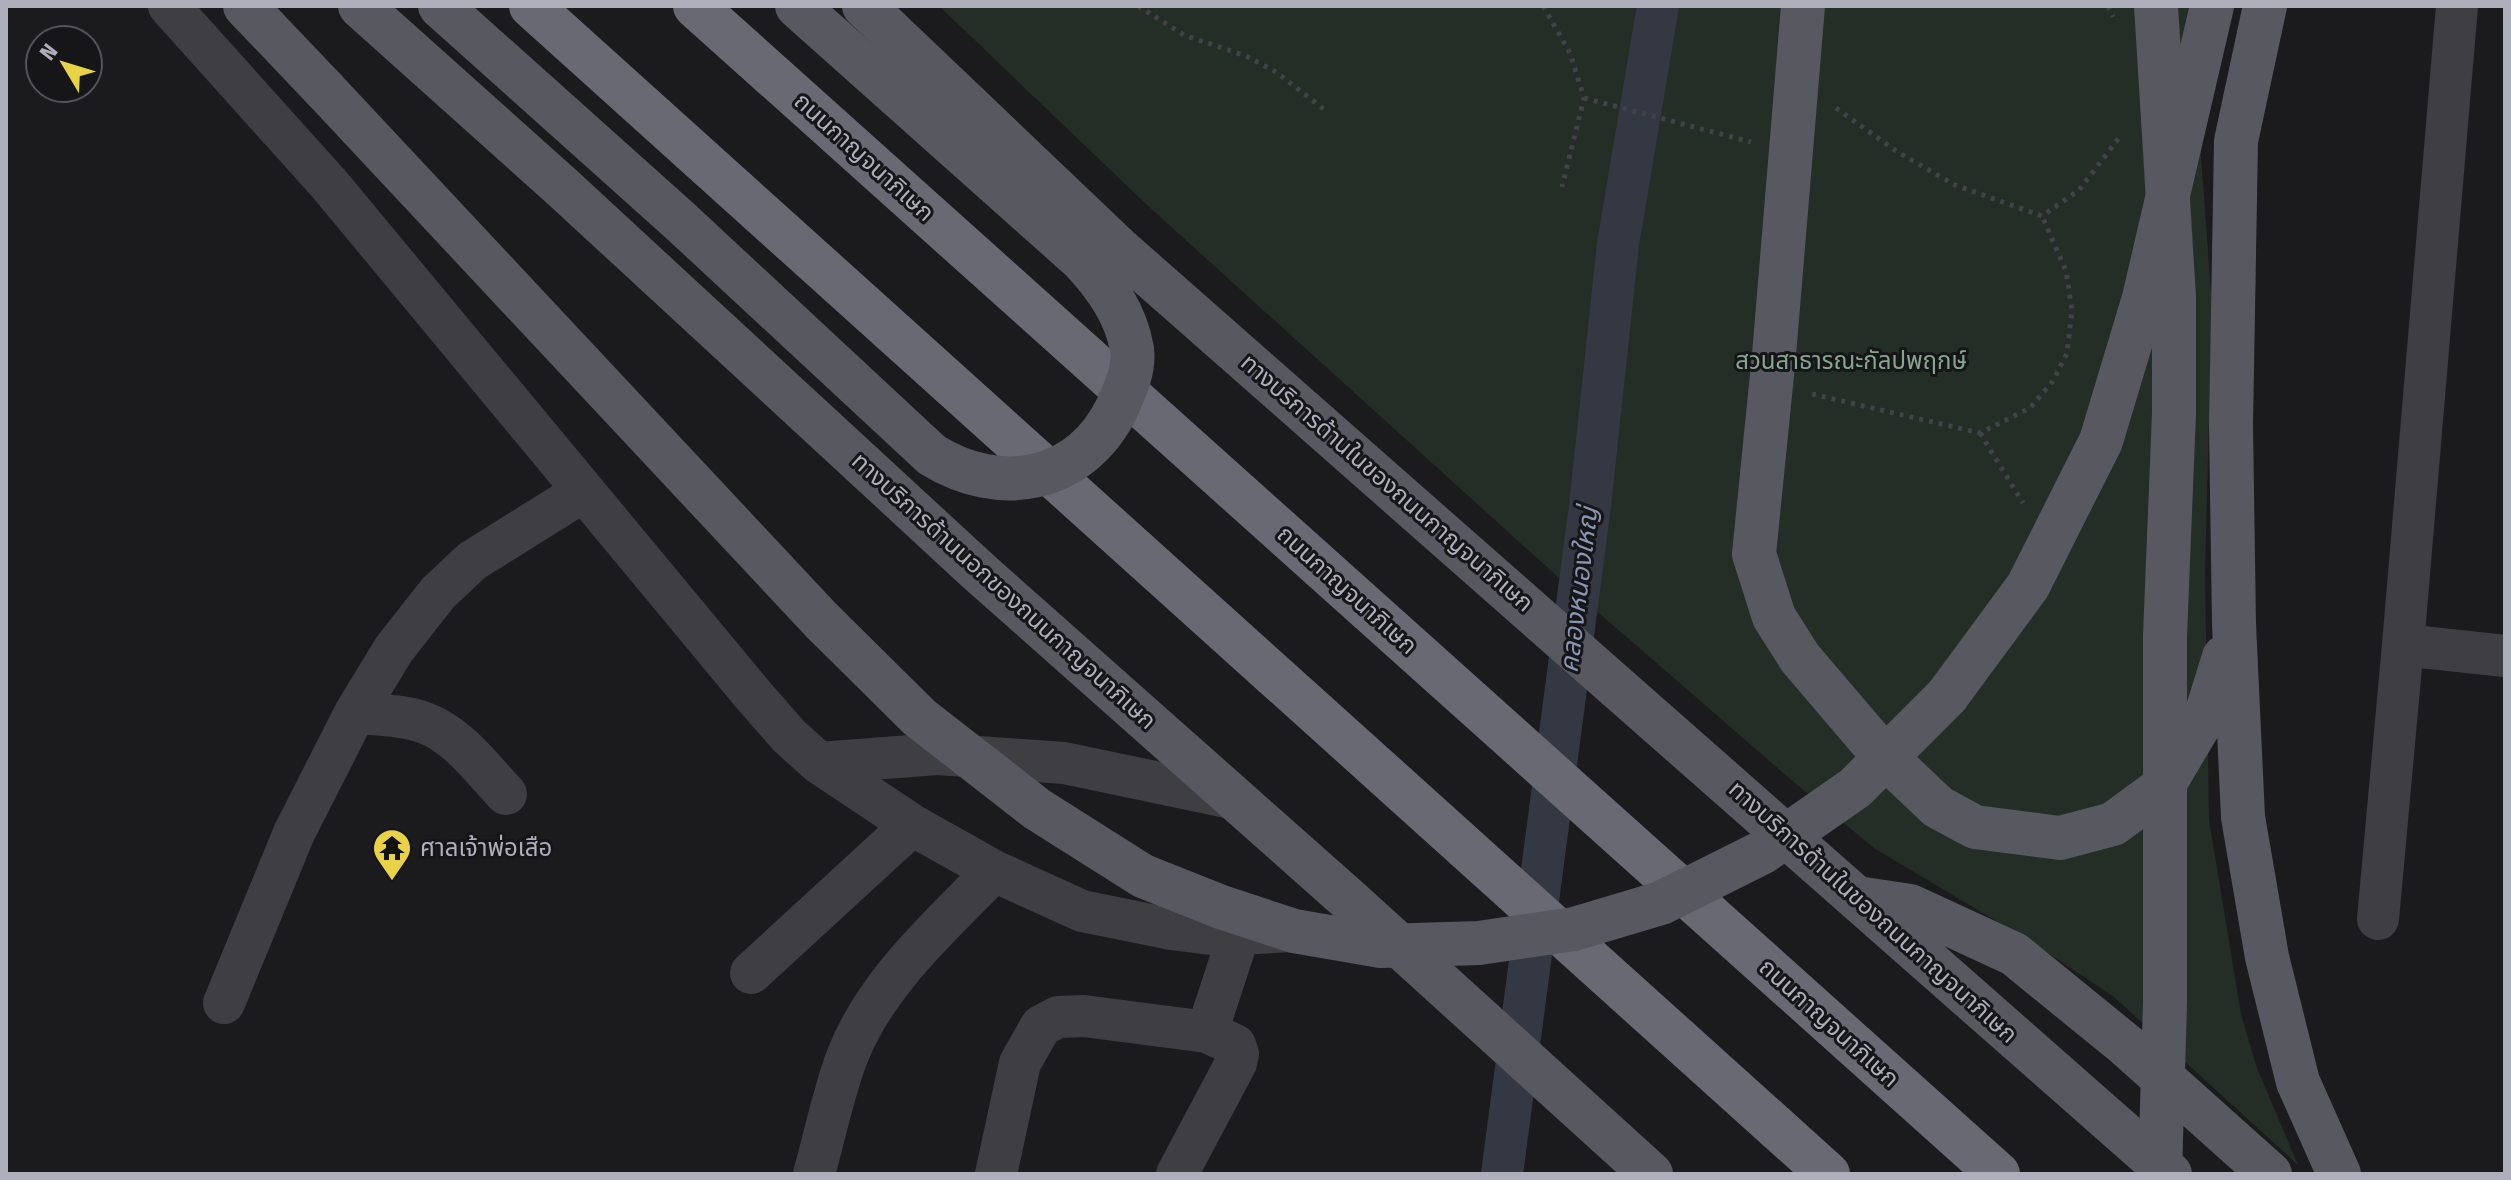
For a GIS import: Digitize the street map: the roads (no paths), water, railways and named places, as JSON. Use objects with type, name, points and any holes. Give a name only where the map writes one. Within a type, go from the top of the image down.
[{"type":"highway","points":[[531,6],[1828,1174]]},
{"type":"highway","name":"ถนนกาญจนาภิเษก","points":[[695,6],[1998,1174]]},
{"type":"main road","points":[[245,6],[821,620],[919,717],[1037,809],[1143,876],[1221,907],[1294,931],[1381,946],[1479,943],[1574,929],[1661,903],[1763,852],[1855,788],[1947,696],[2028,586],[2101,441],[2144,298],[2212,6]]},
{"type":"main road","name":"ทางบริการด้านนอกของถนนกาญจนาภิเษก","points":[[360,6],[574,198],[977,570],[1348,899],[1651,1174]]},
{"type":"main road","points":[[440,6],[679,220],[932,455],[974,476],[1023,479],[1058,469],[1078,457],[1107,428],[1127,386],[1132,352],[1119,308],[1082,260],[797,6]]},
{"type":"main road","name":"ทางบริการด้านในของถนนกาญจนาภิเษก","points":[[864,6],[1118,248],[2170,1174]]},
{"type":"main road","points":[[1803,6],[1754,554],[1774,617],[1800,658],[1881,753],[1938,807],[1975,827],[2060,838],[2113,824],[2162,788],[2207,712],[2234,624]]},
{"type":"main road","points":[[2156,6],[2174,297],[2174,413],[2165,636],[2165,1003],[2160,1174]]},
{"type":"main road","points":[[2265,6],[2236,141],[2231,425],[2234,624],[2243,817],[2267,957],[2298,1082],[2339,1174]]},
{"type":"main road","points":[[1857,898],[1910,906],[2014,954],[2127,1046],[2270,1174]]},
{"type":"street","points":[[169,6],[329,184],[789,736],[819,763],[912,825],[994,871],[1082,911],[1219,935],[1322,927],[1348,899]]},
{"type":"street","points":[[2378,919],[2457,6]]},
{"type":"street","points":[[224,1003],[294,833],[355,713],[394,649],[438,593],[472,561],[584,491]]},
{"type":"street","points":[[2403,645],[2505,656]]},
{"type":"street","points":[[355,713],[396,716],[426,723],[451,738],[506,794]]},
{"type":"street","points":[[819,763],[937,754],[1064,763],[1236,799]]},
{"type":"street","points":[[751,973],[912,825]]},
{"type":"street","points":[[814,1174],[848,1056],[873,1008],[909,959],[994,871]]},
{"type":"street","points":[[1207,1032],[1239,934]]},
{"type":"street","points":[[996,1174],[1020,1063],[1041,1026],[1058,1017],[1084,1016],[1207,1032],[1235,1045],[1238,1054],[1236,1063],[1177,1174]]},
{"type":"waterway","name":"คลองหนองใหญ่","points":[[1502,1174],[1590,506],[1618,244],[1658,6]]},
{"type":"place","name":"ศาลเจ้าพ่อเสือ","points":[[392,882]]},
{"type":"park label","name":"สวนสาธารณะกัลปพฤกษ์","points":[[1851,361]]}]
